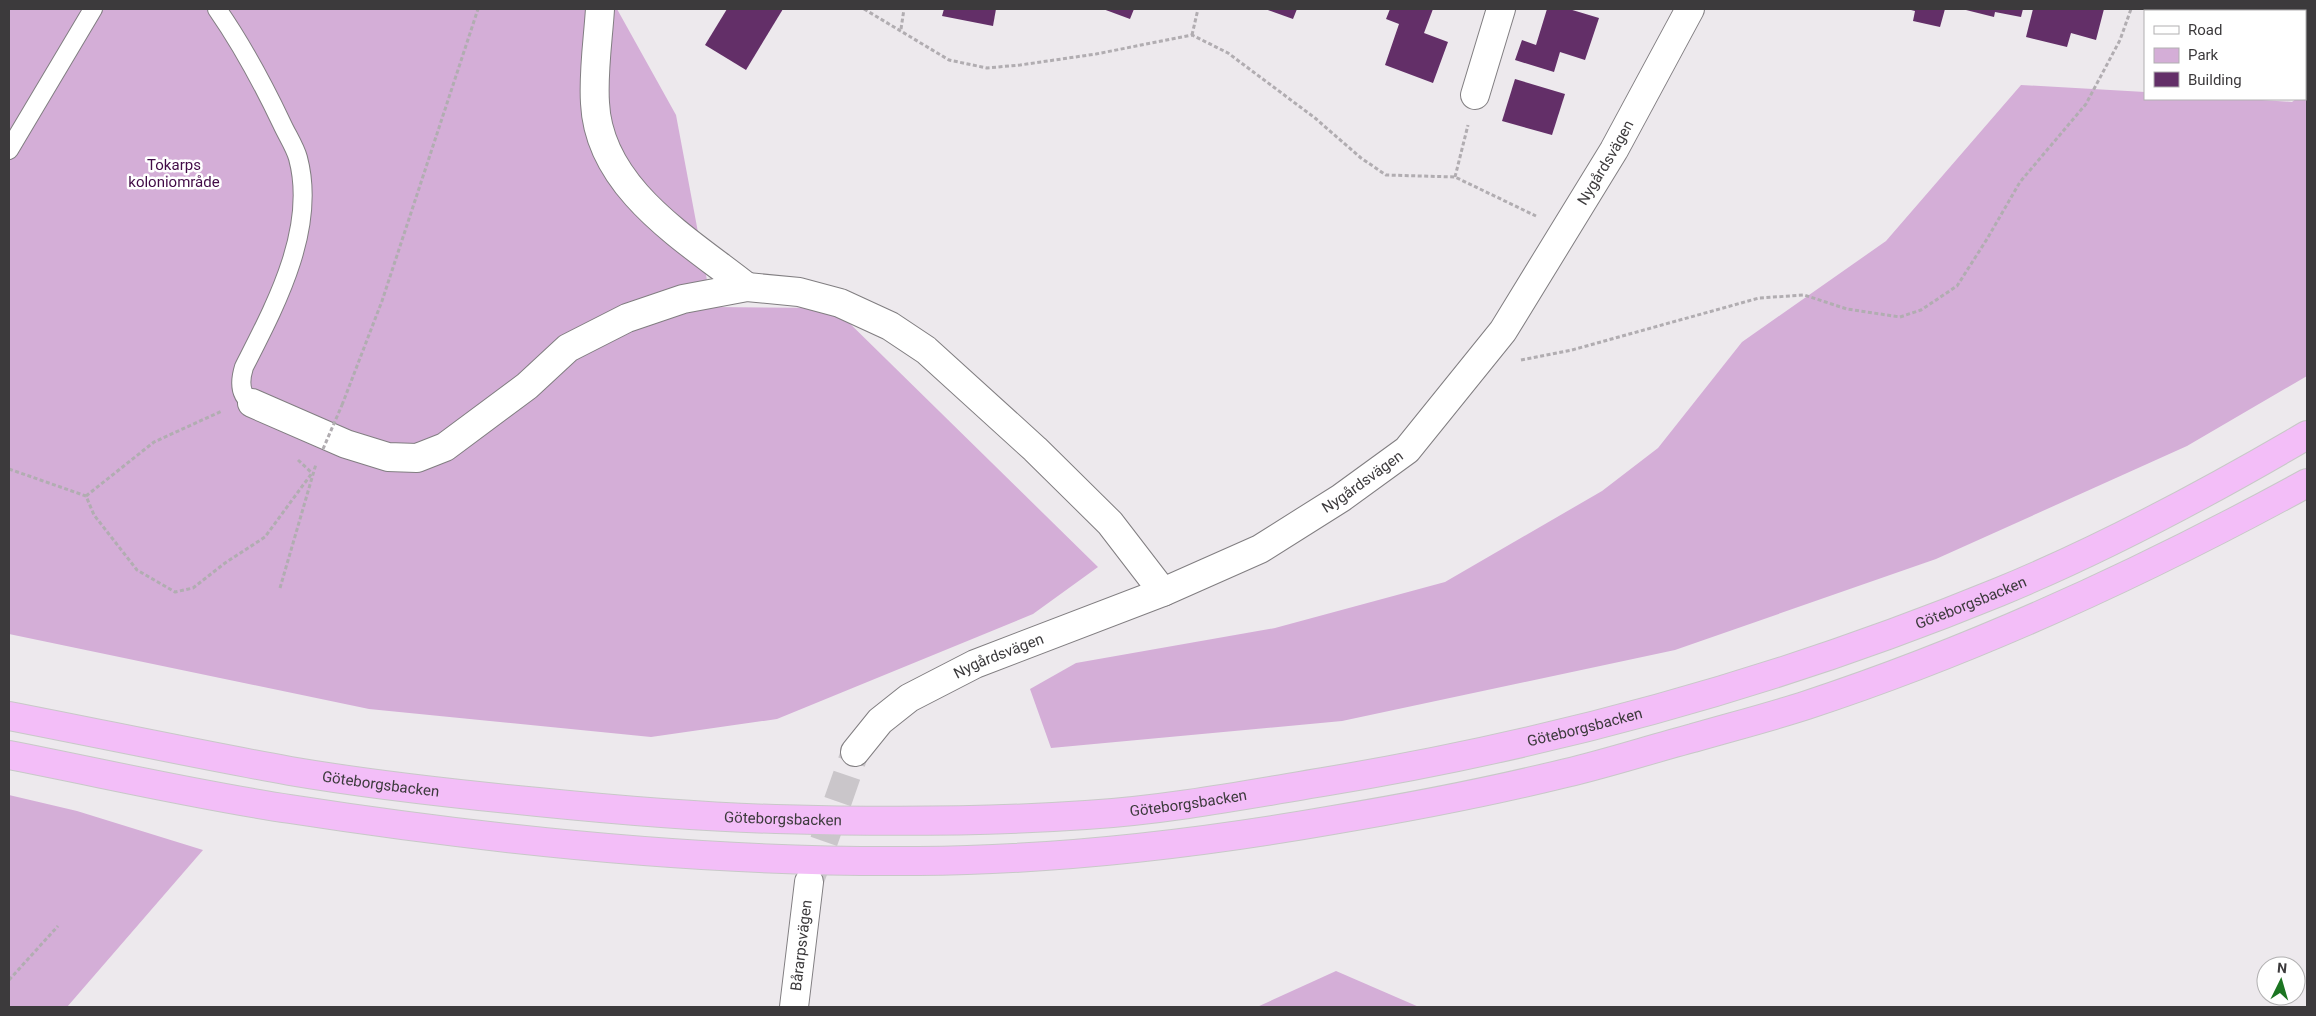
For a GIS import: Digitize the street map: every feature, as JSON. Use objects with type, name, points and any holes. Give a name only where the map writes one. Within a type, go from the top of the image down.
[{"type":"highway","name":"Göteborgsbacken","points":[[9,716],[293,771],[454,794],[606,809],[793,819],[932,820],[1100,814],[1244,795],[1403,769],[1564,734],[1730,688],[1886,636],[2004,590],[2138,528],[2228,481],[2307,435]]},
{"type":"highway","points":[[9,755],[284,809],[437,830],[598,847],[758,858],[919,861],[1084,854],[1132,849],[1246,835],[1411,807],[1569,772],[1805,706],[1952,652],[2113,582],[2224,528],[2307,483]]},
{"type":"street","points":[[600,9],[595,105],[604,145],[624,180],[655,214],[748,287]]},
{"type":"street","points":[[1475,95],[1501,9]]},
{"type":"street","name":"Nygårdsvägen","points":[[856,752],[880,721],[909,698],[975,664],[1163,592],[1260,549],[1341,498],[1407,450],[1503,332],[1614,150],[1690,9]]},
{"type":"street","points":[[241,406],[388,457],[417,458],[445,447],[527,386],[568,348],[626,318],[684,299],[748,287],[799,292],[840,303],[890,326],[926,350],[1035,449],[1110,523],[1163,592]]},
{"type":"street","name":"Bårarpsvägen","points":[[794,1007],[810,882]]},
{"type":"lane","points":[[9,150],[93,9]]},
{"type":"lane","points":[[217,9],[238,40],[295,150],[298,158],[302,191],[298,238],[287,276],[244,367],[240,379],[242,391],[248,400],[241,406]]},
{"type":"path","points":[[323,449],[382,301],[478,9]]},
{"type":"path","points":[[864,9],[901,29],[949,60],[987,68],[1096,54],[1192,35],[1228,54],[1315,118],[1361,158],[1386,175],[1455,177],[1534,215]]},
{"type":"path","points":[[901,29],[904,9]]},
{"type":"path","points":[[1192,35],[1198,9]]},
{"type":"path","points":[[1471,371],[1572,350],[1759,298],[1804,295],[1847,309],[1900,316],[1920,310],[1958,286],[1988,239],[2020,182],[2086,104],[2120,40],[2131,9]]},
{"type":"path","points":[[1455,177],[1475,95]]},
{"type":"path","points":[[86,496],[154,442],[241,406]]},
{"type":"path","points":[[9,469],[86,496],[94,515],[138,570],[175,592],[193,588],[265,537],[312,473],[280,588]]},
{"type":"path","points":[[9,980],[58,926]]},
{"type":"green space","name":"Tokarps koloniområde","points":[[9,9],[617,9],[676,115],[712,307],[834,308],[1098,567],[1033,614],[777,719],[651,737],[369,709],[9,634]]},
{"type":"green space","points":[[2021,85],[2144,92],[2144,100],[2262,100],[2292,102],[2295,100],[2306,100],[2307,89],[2307,376],[2187,446],[1936,559],[1675,650],[1342,721],[1051,748],[1030,689],[1076,663],[1275,628],[1445,582],[1602,491],[1658,448],[1742,342],[1886,241]]},
{"type":"green space","points":[[9,795],[77,811],[203,850],[67,1007],[9,1007]]},
{"type":"green space","points":[[1336,971],[1419,1007],[1257,1007]]},
{"type":"building","points":[[727,9],[783,9],[746,70],[705,45]]},
{"type":"building","points":[[944,9],[996,9],[993,26],[942,16]]},
{"type":"building","points":[[1103,9],[1134,9],[1130,19]]},
{"type":"building","points":[[1265,9],[1297,9],[1293,19]]},
{"type":"building","points":[[1390,9],[1433,9],[1424,33],[1448,42],[1433,83],[1385,65],[1399,24],[1386,19]]},
{"type":"building","points":[[1547,9],[1569,9],[1599,18],[1585,60],[1560,52],[1554,72],[1515,60],[1522,40],[1536,45]]},
{"type":"building","points":[[1907,9],[1945,9],[1940,27],[1913,21],[1915,11]]},
{"type":"building","points":[[1962,9],[2023,9],[2021,17],[1995,12],[1994,17]]},
{"type":"building","points":[[2033,9],[2104,9],[2096,40],[2071,33],[2067,47],[2026,37]]},
{"type":"building","points":[[2177,9],[2222,9],[2222,10]]},
{"type":"building","points":[[1515,79],[1565,94],[1552,135],[1502,121]]},
{"type":"tunnel","points":[[810,881],[855,752]]}]
